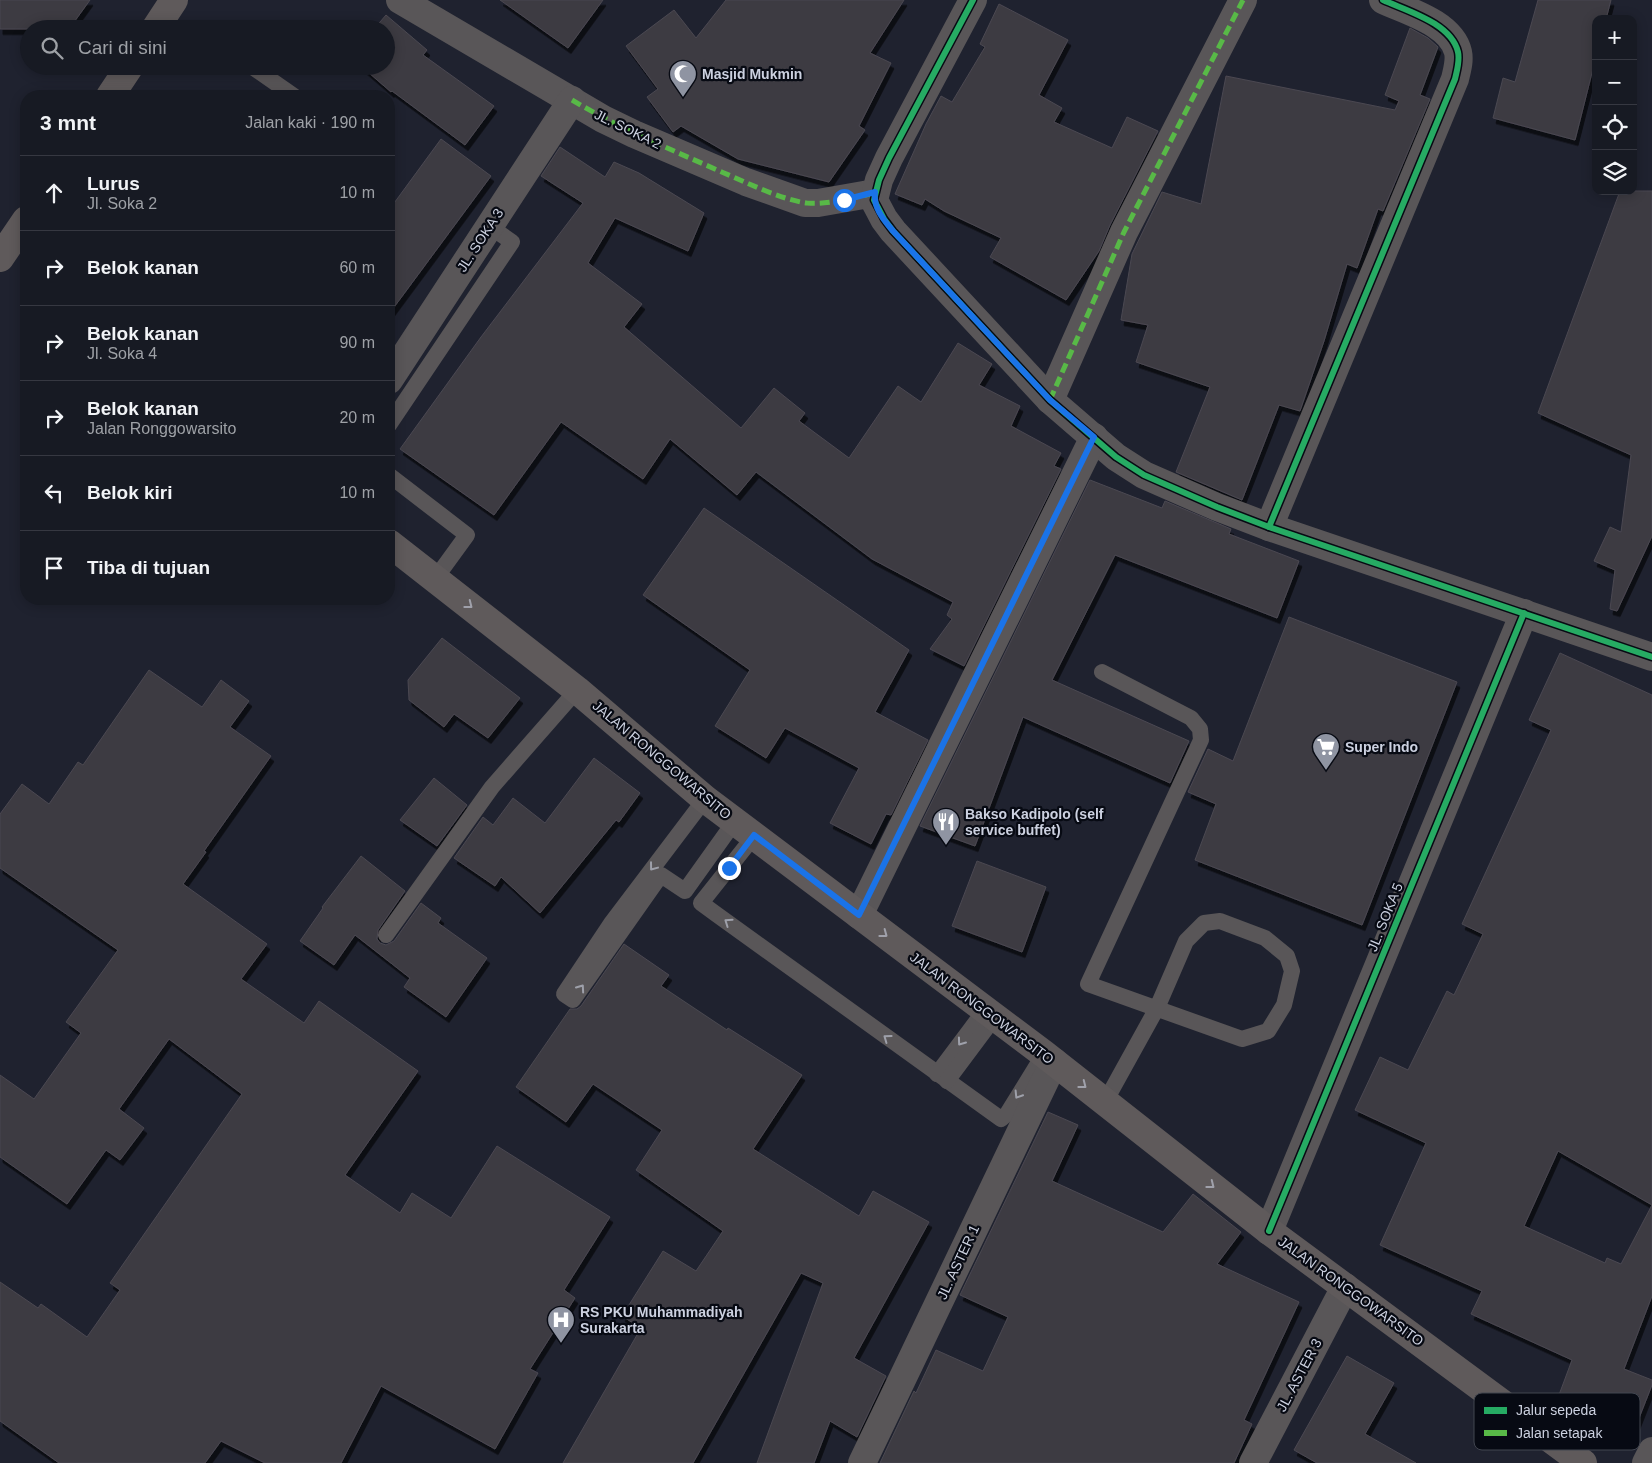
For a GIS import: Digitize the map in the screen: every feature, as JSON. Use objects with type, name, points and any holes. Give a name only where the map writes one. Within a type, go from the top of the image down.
[{"type":"main road","points":[[161,20],[174,0]]},
{"type":"main road","points":[[114,90],[124,75]]},
{"type":"main road","points":[[8,253],[20,231]]},
{"type":"main road","name":"JALAN RONGGOWARSITO","points":[[395,548],[577,690],[705,799],[1049,1058],[1269,1231],[1488,1393]]},
{"type":"main road","name":"JALAN RONGGOWARSITO","points":[[1565,1450],[1583,1463]]},
{"type":"street","name":"JL. SOKA 2","points":[[400,0],[603,119],[746,182],[805,202],[818,203],[875,192]]},
{"type":"street","points":[[973,0],[889,158],[875,192],[874,200],[877,208],[893,231],[1050,400],[1116,457],[1144,475],[1269,527],[1652,657]]},
{"type":"street","points":[[1050,400],[1124,232],[1243,0]]},
{"type":"street","points":[[1269,527],[1455,79],[1458,52],[1453,40],[1446,31],[1383,0]]},
{"type":"street","name":"JL. SOKA 3","points":[[395,371],[572,100]]},
{"type":"street","points":[[859,915],[1094,437]]},
{"type":"street","name":"JL. SOKA 5","points":[[1269,1231],[1524,613]]},
{"type":"street","name":"JL. ASTER 1","points":[[862,1463],[1049,1058]]},
{"type":"street","name":"JL. ASTER 3","points":[[1253,1463],[1345,1287]]},
{"type":"street","points":[[1646,1463],[1652,1451]]},
{"type":"lane","points":[[264,75],[285,90]]},
{"type":"lane","points":[[395,416],[512,242],[489,226]]},
{"type":"lane","points":[[395,480],[468,535],[435,579]]},
{"type":"lane","points":[[1102,672],[1191,718],[1200,729],[1200,740],[1088,984],[1157,1008],[1242,1039],[1268,1031],[1284,1005],[1292,971],[1287,956],[1265,938],[1220,921],[1204,923],[1186,941],[1157,1008],[1105,1102]]},
{"type":"lane","points":[[386,934],[492,787],[577,690]]},
{"type":"lane","points":[[705,799],[612,922],[564,994],[573,1000],[661,875],[685,891],[745,828]]},
{"type":"lane","points":[[745,828],[701,902],[1000,1119],[1007,1114],[1049,1058]]},
{"type":"lane","points":[[942,1078],[989,1014]]},
{"type":"building","points":[[0,0],[90,0],[76,20],[20,20],[20,29],[0,29]]},
{"type":"building","points":[[500,0],[603,0],[568,48]]},
{"type":"building","points":[[726,0],[904,0],[870,53],[891,63],[859,126],[865,130],[829,182],[738,159],[681,126],[673,132],[647,97],[658,89],[626,46],[674,10],[696,38]]},
{"type":"building","points":[[1538,0],[1611,0],[1607,15],[1592,15],[1592,73],[1575,140],[1493,118],[1503,78],[1515,82]]},
{"type":"building","points":[[999,4],[1068,40],[1039,95],[1062,108],[1054,122],[1112,148],[1127,117],[1158,131],[1110,225],[1099,251],[1066,300],[990,257],[1001,238],[944,211],[925,199],[922,205],[895,194],[926,124],[941,96],[952,102],[985,47],[980,44]]},
{"type":"building","points":[[386,15],[392,20],[382,20]]},
{"type":"building","points":[[395,23],[427,50],[423,55],[494,106],[465,145],[395,93],[395,90],[389,90],[371,75],[395,75]]},
{"type":"building","points":[[1410,28],[1428,38],[1438,47],[1420,95],[1430,99],[1383,211],[1378,209],[1357,268],[1347,264],[1324,341],[1300,411],[1279,405],[1242,500],[1176,472],[1210,387],[1136,362],[1148,325],[1121,320],[1132,254],[1162,192],[1201,204],[1226,76],[1395,110],[1399,101],[1385,95]]},
{"type":"building","points":[[441,139],[491,176],[395,306],[395,202]]},
{"type":"building","points":[[560,147],[605,177],[614,162],[639,173],[704,213],[688,251],[615,218],[588,263],[642,304],[624,327],[741,428],[774,388],[805,413],[799,421],[849,458],[898,386],[921,402],[958,343],[992,364],[979,385],[1020,406],[1011,426],[1061,453],[1054,466],[1061,469],[964,666],[930,649],[952,619],[947,615],[953,602],[872,559],[756,472],[737,495],[670,439],[643,479],[561,422],[494,515],[400,449],[481,337],[583,203],[541,176]]},
{"type":"building","points":[[1637,191],[1652,191],[1652,536],[1617,611],[1610,609],[1615,570],[1594,561],[1610,527],[1621,532],[1631,455],[1538,413],[1619,195],[1637,195]]},
{"type":"building","points":[[1090,480],[1162,508],[1165,501],[1231,529],[1229,534],[1299,561],[1277,618],[1115,555],[1052,680],[1189,741],[1170,783],[1023,717],[975,846],[920,826]]},
{"type":"building","points":[[704,508],[909,650],[875,712],[928,740],[891,815],[886,814],[871,844],[830,823],[859,768],[785,728],[766,758],[715,726],[750,670],[643,595]]},
{"type":"building","name":"Super Indo","points":[[1289,617],[1457,682],[1362,925],[1195,860],[1216,804],[1188,792],[1208,749],[1233,761]]},
{"type":"building","points":[[442,638],[520,698],[488,738],[454,714],[444,727],[409,700],[408,680]]},
{"type":"building","points":[[1560,653],[1652,695],[1652,1205],[1652,1296],[1624,1369],[1652,1380],[1652,1385],[1640,1416],[1640,1393],[1560,1393],[1572,1360],[1471,1314],[1482,1291],[1380,1245],[1426,1143],[1355,1110],[1380,1057],[1408,1070],[1447,991],[1454,995],[1483,934],[1462,924],[1551,730],[1529,720]],"holes":[[[1558,1151],[1652,1205],[1621,1264],[1607,1258],[1605,1263],[1524,1226]]]},
{"type":"building","points":[[149,670],[202,707],[221,680],[249,701],[230,727],[271,756],[183,884],[267,944],[241,979],[304,1023],[319,1001],[418,1071],[345,1175],[400,1213],[412,1193],[451,1218],[497,1146],[610,1217],[564,1290],[575,1298],[530,1369],[538,1373],[495,1449],[381,1386],[341,1463],[265,1463],[221,1441],[205,1463],[59,1463],[0,1421],[0,1282],[38,1308],[41,1304],[87,1337],[120,1290],[110,1283],[242,1094],[169,1039],[119,1109],[144,1128],[120,1160],[106,1150],[67,1204],[0,1157],[0,1075],[34,1099],[81,1033],[66,1022],[118,950],[0,868],[0,814],[22,784],[49,804],[78,762],[83,765]]},
{"type":"building","points":[[594,758],[640,793],[619,822],[616,820],[540,913],[501,877],[495,886],[454,858],[483,817],[493,825],[513,798],[545,823]]},
{"type":"building","points":[[434,778],[467,805],[437,846],[400,820]]},
{"type":"building","points":[[361,856],[405,891],[378,930],[377,939],[380,943],[386,945],[394,941],[421,903],[441,918],[438,923],[487,958],[446,1017],[404,987],[410,978],[355,935],[334,965],[300,941],[322,907]]},
{"type":"building","points":[[977,861],[1046,887],[1022,952],[952,926]]},
{"type":"building","points":[[624,944],[669,975],[661,986],[727,1030],[728,1028],[802,1075],[753,1149],[859,1216],[873,1191],[929,1222],[854,1358],[886,1376],[857,1437],[830,1421],[814,1463],[757,1463],[823,1283],[801,1273],[693,1463],[563,1463],[641,1328],[622,1316],[663,1251],[696,1271],[723,1231],[636,1170],[662,1130],[593,1084],[566,1122],[516,1087],[570,1009],[577,1009],[581,1006]]},
{"type":"building","points":[[1048,1112],[1078,1125],[1052,1181],[1163,1232],[1193,1194],[1241,1232],[1217,1264],[1299,1302],[1244,1420],[1252,1424],[1234,1463],[880,1463],[914,1391],[916,1393],[936,1350],[983,1371],[1008,1317],[960,1295]]},
{"type":"building","points":[[1347,1356],[1394,1383],[1365,1434],[1416,1463],[1317,1463],[1294,1450]]},
{"type":"marked path","points":[[1050,400],[1124,232],[1243,0]]},
{"type":"marked path","points":[[572,100],[647,139],[776,195],[807,203],[824,203],[875,193]]},
{"type":"cycle path","points":[[973,0],[889,158],[879,180],[874,200],[893,231],[1050,400],[1116,457],[1144,475],[1217,507],[1269,527],[1652,657]]},
{"type":"cycle path","points":[[1269,527],[1455,79],[1459,59],[1458,52],[1454,42],[1447,33],[1427,19],[1383,0]]},
{"type":"cycle path","points":[[1269,1231],[1524,613]]},
{"type":"place","name":"Masjid Mukmin","points":[[683,98]]},
{"type":"place","name":"Super Indo","points":[[1326,771]]},
{"type":"place","name":"Bakso Kadipolo (self service buffet)","points":[[946,846]]},
{"type":"place","name":"RS PKU Muhammadiyah Surakarta","points":[[561,1344]]},
{"type":"route","points":[[729,868],[754,835],[859,915],[1094,437],[1050,400],[893,231],[877,208],[874,200],[875,192],[844,200]]}]
